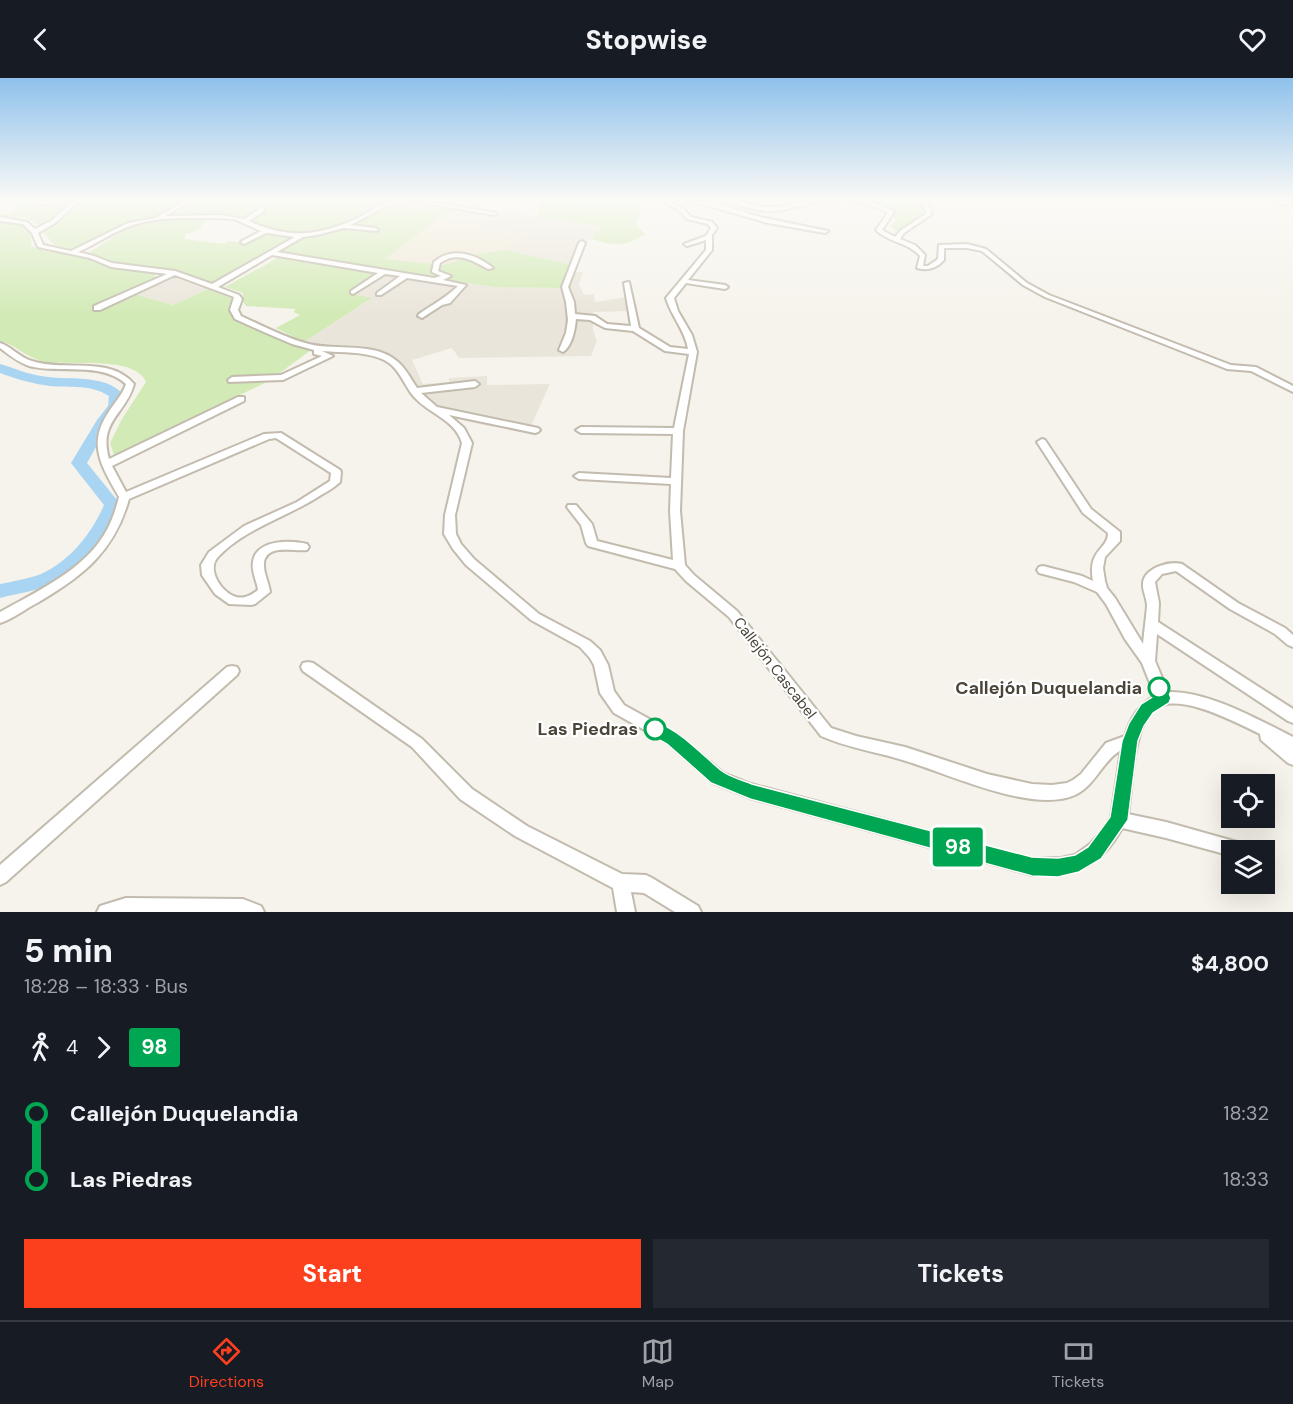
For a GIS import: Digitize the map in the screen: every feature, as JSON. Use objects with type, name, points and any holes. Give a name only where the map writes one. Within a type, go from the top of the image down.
[{"type":"street","points":[[38,240],[40,246],[72,252],[111,265],[175,273],[237,296],[234,310],[238,317],[287,339],[308,346],[366,353],[390,359],[398,366],[414,391],[466,436],[467,443],[450,515],[450,534],[470,562],[535,617],[585,644],[595,654],[601,665],[607,693],[619,709],[673,739],[718,778],[750,791],[1032,867],[1058,867],[1079,863],[1094,853],[1119,820],[1130,741],[1137,723],[1147,709],[1163,698],[1184,699],[1249,723],[1293,744]]},
{"type":"street","points":[[72,252],[98,240]]},
{"type":"street","points":[[244,242],[248,240]]},
{"type":"street","points":[[212,288],[294,240]]},
{"type":"street","points":[[687,244],[699,240]]},
{"type":"street","points":[[572,507],[586,524],[592,543],[679,566],[675,481],[678,431],[693,352],[687,328],[671,305],[670,298],[673,291],[709,250],[708,240]]},
{"type":"street","points":[[899,240],[921,252],[922,259],[918,265],[922,268],[930,267],[941,260],[941,246],[978,248],[988,253],[1025,284],[1053,299],[1230,367],[1253,369],[1293,389]]},
{"type":"street","points":[[563,350],[570,333],[572,316],[565,287],[582,243]]},
{"type":"street","points":[[272,253],[463,285],[447,302],[439,303],[422,316]]},
{"type":"street","points":[[431,280],[448,276],[434,271],[439,260],[450,256],[469,255],[490,268]]},
{"type":"street","points":[[97,308],[175,273]]},
{"type":"street","points":[[353,292],[383,273]]},
{"type":"street","points":[[378,294],[405,276]]},
{"type":"street","points":[[684,281],[725,287]]},
{"type":"street","points":[[627,283],[635,329]]},
{"type":"street","points":[[572,316],[592,318],[605,326],[635,329],[668,349],[693,352]]},
{"type":"street","points":[[0,345],[25,362],[35,365],[104,371],[127,380],[130,384],[129,392],[108,419],[100,447],[106,464],[124,497],[117,524],[95,556],[66,580],[0,618]]},
{"type":"street","points":[[232,380],[283,377],[329,356],[304,350],[308,346]]},
{"type":"street","points":[[414,391],[475,384]]},
{"type":"street","points":[[106,464],[241,399]]},
{"type":"street","points":[[432,408],[535,430]]},
{"type":"street","points":[[581,430],[678,431]]},
{"type":"street","points":[[124,497],[267,436],[278,435],[336,472],[335,482],[301,504],[248,528],[213,555],[207,565],[208,575],[219,591],[233,601],[251,601],[264,592],[258,562],[260,557],[279,546],[291,544],[303,547]]},
{"type":"street","points":[[1042,442],[1087,511],[1114,532],[1114,541],[1102,550],[1097,559],[1101,589]]},
{"type":"street","points":[[579,476],[675,481]]},
{"type":"street","name":"Callejón Cascabel","points":[[679,566],[733,614],[826,732],[842,739],[904,754],[1025,790],[1052,793],[1070,790],[1086,782],[1111,746],[1120,741],[1130,741]]},
{"type":"street","points":[[1148,661],[1152,624],[1149,582],[1158,571],[1178,567],[1234,606],[1280,631],[1293,642]]},
{"type":"street","points":[[1043,570],[1078,579],[1101,589],[1111,601],[1130,636],[1148,661],[1163,698]]},
{"type":"street","points":[[1152,624],[1293,717]]},
{"type":"street","points":[[308,667],[417,743],[466,794],[521,831],[621,884],[646,884],[692,912]]},
{"type":"street","points":[[0,876],[231,671]]},
{"type":"street","points":[[1249,723],[1293,758]]},
{"type":"street","points":[[1119,820],[1221,845]]},
{"type":"street","points":[[621,884],[626,912]]},
{"type":"street","points":[[106,912],[126,907],[247,911]]},
{"type":"shaded area","points":[[410,240],[518,240],[504,250],[478,254],[444,265],[385,259]]},
{"type":"shaded area","points":[[518,240],[586,240],[573,265],[504,250]]},
{"type":"shaded area","points":[[386,272],[493,287],[567,288],[573,272],[583,272],[579,285],[584,295],[594,294],[595,302],[629,297],[631,311],[593,312],[593,331],[597,341],[591,356],[459,358],[452,348],[412,360],[423,384],[449,382],[449,378],[487,376],[487,385],[550,384],[528,432],[488,426],[457,419],[440,408],[417,390],[402,367],[388,355],[301,344],[371,299],[352,294]]},
{"type":"shaded area","points":[[174,275],[191,280],[208,289],[173,305],[134,294]]},
{"type":"green space","points":[[0,240],[31,240],[31,246],[45,251],[82,256],[106,266],[161,273],[153,276],[161,278],[96,310],[134,294],[173,305],[208,289],[233,299],[234,304],[229,311],[233,316],[288,344],[311,350],[269,381],[114,455],[110,443],[122,419],[146,382],[139,373],[129,368],[99,363],[41,361],[0,341]]},
{"type":"green space","points":[[50,240],[99,240],[74,249],[54,245]]},
{"type":"green space","points":[[109,240],[191,240],[224,244],[228,241],[242,240],[291,240],[211,284],[174,272],[111,261],[90,252]]},
{"type":"green space","points":[[299,240],[410,240],[385,259],[444,265],[478,254],[504,250],[573,265],[562,288],[493,287],[277,253]]},
{"type":"green space","points":[[595,240],[634,240],[619,244]]},
{"type":"green space","points":[[279,257],[384,273],[353,294],[372,298],[304,342],[276,328],[300,315],[293,312],[296,309],[246,306],[242,300],[243,293],[225,287]]},
{"type":"waterway","points":[[0,368],[45,381],[101,386],[116,394],[115,407],[104,420],[79,463],[113,505],[103,526],[81,553],[54,575],[35,583],[0,591]]},
{"type":"bus line","name":"98","points":[[655,729],[673,739],[718,778],[750,791],[1032,867],[1058,867],[1079,863],[1094,853],[1119,820],[1130,741],[1137,723],[1147,709],[1163,698],[1159,688]]},
{"type":"place","name":"Callejón Duquelandia","points":[[1159,688]]},
{"type":"place","name":"Las Piedras","points":[[655,729]]}]
